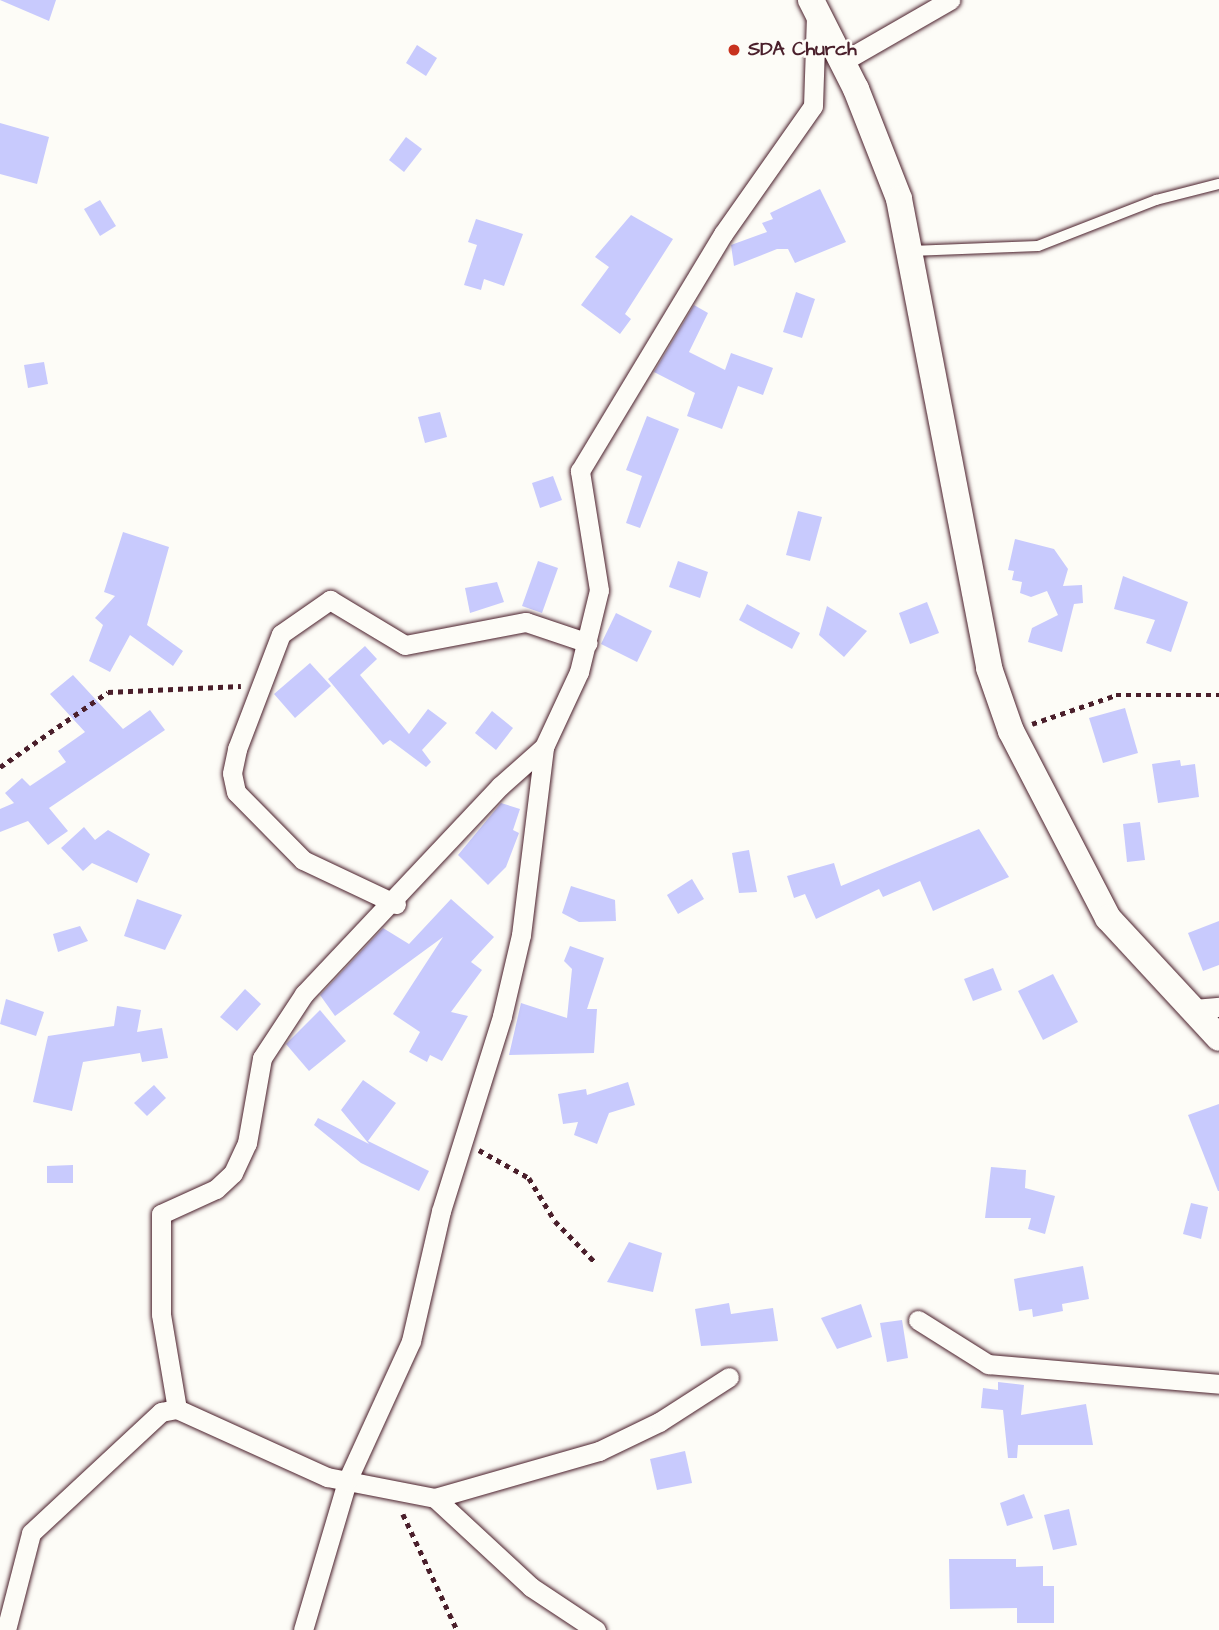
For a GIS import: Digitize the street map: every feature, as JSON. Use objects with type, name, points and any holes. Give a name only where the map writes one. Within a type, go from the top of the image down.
[{"type":"street","points":[[842,62],[950,0]]},
{"type":"street","points":[[814,5],[842,62],[899,199],[989,668],[1011,731],[1108,918],[1207,1008],[1219,1038]]},
{"type":"street","points":[[303,1630],[346,1481],[411,1341],[441,1211],[467,1136],[521,935],[544,747],[588,643],[599,590],[580,471],[586,454],[723,234],[813,106],[814,5]]},
{"type":"street","points":[[396,904],[303,860],[236,792],[232,773],[259,686],[281,634],[300,615],[330,600],[405,645],[526,622],[588,643]]},
{"type":"street","points":[[177,1409],[162,1314],[161,1214],[216,1189],[233,1173],[247,1143],[264,1053],[314,981],[396,904],[500,786],[544,747]]},
{"type":"street","points":[[918,1320],[988,1364],[1219,1384]]},
{"type":"street","points":[[6,1630],[31,1533],[161,1412],[177,1409],[346,1481],[435,1498],[610,1446],[729,1377]]},
{"type":"street","points":[[435,1498],[531,1587],[596,1630]]},
{"type":"lane","points":[[911,251],[1038,246],[1156,200],[1219,184]]},
{"type":"path","points":[[0,767],[108,692],[259,686]]},
{"type":"path","points":[[1011,731],[1116,695],[1219,695]]},
{"type":"path","points":[[467,1136],[479,1150],[529,1178],[555,1221],[596,1263]]},
{"type":"path","points":[[385,1487],[416,1532],[435,1592],[457,1630]]},
{"type":"building","points":[[0,0],[56,0],[49,21]]},
{"type":"building","points":[[417,45],[437,58],[426,76],[406,63]]},
{"type":"building","points":[[0,123],[49,137],[37,184],[0,174]]},
{"type":"building","points":[[406,137],[422,149],[404,172],[389,160]]},
{"type":"building","points":[[820,189],[846,242],[795,263],[788,249],[777,249],[734,266],[731,245],[767,232],[762,223],[773,219],[770,213]]},
{"type":"building","points":[[100,200],[116,226],[100,236],[84,209]]},
{"type":"building","points":[[631,215],[673,239],[625,314],[631,319],[620,334],[581,305],[609,267],[595,257]]},
{"type":"building","points":[[476,219],[523,234],[504,286],[484,279],[481,290],[464,285],[477,245],[468,242]]},
{"type":"building","points":[[796,292],[815,299],[802,338],[783,332]]},
{"type":"building","points":[[694,305],[708,313],[689,352],[725,370],[731,353],[773,368],[763,395],[738,386],[722,429],[687,416],[695,393],[654,372]]},
{"type":"building","points":[[44,362],[48,384],[28,388],[24,365]]},
{"type":"building","points":[[440,412],[447,437],[425,443],[418,417]]},
{"type":"building","points":[[647,416],[679,429],[640,528],[626,523],[642,476],[626,470]]},
{"type":"building","points":[[553,476],[562,500],[540,508],[532,483]]},
{"type":"building","points":[[798,511],[822,517],[810,561],[786,555]]},
{"type":"building","points":[[123,532],[169,547],[147,625],[183,651],[173,666],[130,635],[110,672],[89,661],[103,625],[95,618],[115,596],[104,592]]},
{"type":"building","points":[[1015,539],[1054,549],[1068,569],[1063,586],[1082,585],[1083,603],[1074,604],[1062,652],[1028,642],[1032,628],[1058,615],[1047,591],[1031,597],[1020,593],[1022,582],[1012,580],[1014,571],[1008,570]]},
{"type":"building","points":[[538,561],[558,568],[542,613],[522,606]]},
{"type":"building","points":[[678,561],[708,572],[700,598],[669,587]]},
{"type":"building","points":[[1123,576],[1188,602],[1171,652],[1146,643],[1155,620],[1114,609]]},
{"type":"building","points":[[497,582],[504,602],[470,613],[465,588]]},
{"type":"building","points":[[927,602],[939,633],[910,644],[899,613]]},
{"type":"building","points":[[747,604],[800,633],[792,649],[739,620]]},
{"type":"building","points":[[827,606],[867,631],[844,657],[819,635]]},
{"type":"building","points":[[616,613],[652,631],[637,662],[601,644]]},
{"type":"building","points":[[365,646],[377,659],[360,675],[409,734],[428,709],[447,723],[422,750],[431,762],[426,767],[390,740],[383,745],[328,679]]},
{"type":"building","points":[[310,663],[331,686],[295,718],[274,694]]},
{"type":"building","points":[[73,675],[123,729],[150,710],[165,730],[49,808],[68,831],[48,845],[28,821],[0,832],[0,809],[14,803],[5,793],[22,778],[30,786],[66,762],[58,751],[85,732],[50,694]]},
{"type":"building","points":[[1125,708],[1138,753],[1103,763],[1089,718]]},
{"type":"building","points":[[492,711],[513,728],[496,750],[475,733]]},
{"type":"building","points":[[1180,760],[1181,766],[1195,764],[1199,797],[1158,803],[1152,764]]},
{"type":"building","points":[[501,803],[520,809],[513,830],[519,833],[506,867],[488,885],[458,855]]},
{"type":"building","points":[[1140,822],[1145,860],[1127,862],[1123,824]]},
{"type":"building","points":[[84,827],[95,840],[108,830],[150,854],[137,883],[92,863],[83,871],[61,848]]},
{"type":"building","points":[[979,829],[1009,877],[933,911],[920,881],[883,897],[879,889],[816,919],[805,894],[794,898],[787,876],[834,863],[841,886]]},
{"type":"building","points":[[749,850],[757,892],[739,893],[732,853]]},
{"type":"building","points":[[692,879],[704,899],[678,914],[667,895]]},
{"type":"building","points":[[571,886],[615,900],[616,921],[579,922],[562,913]]},
{"type":"building","points":[[137,899],[182,915],[165,950],[124,936]]},
{"type":"building","points":[[451,899],[494,937],[471,962],[482,970],[451,1012],[468,1016],[442,1061],[430,1055],[427,1062],[409,1052],[420,1032],[393,1014],[443,937],[335,1016],[320,995],[383,928],[409,944]]},
{"type":"building","points":[[1219,921],[1219,965],[1203,971],[1188,933]]},
{"type":"building","points":[[80,926],[88,941],[58,952],[53,934]]},
{"type":"building","points":[[570,946],[604,958],[587,1009],[597,1009],[594,1053],[509,1055],[521,1003],[567,1018],[572,969],[564,961]]},
{"type":"building","points":[[993,968],[1002,990],[973,1001],[964,979]]},
{"type":"building","points":[[1053,974],[1078,1022],[1043,1040],[1018,991]]},
{"type":"building","points":[[245,989],[261,1004],[237,1031],[220,1017]]},
{"type":"building","points":[[6,999],[44,1012],[36,1036],[0,1024]]},
{"type":"building","points":[[117,1006],[141,1010],[137,1032],[162,1028],[168,1058],[142,1062],[140,1053],[83,1062],[72,1111],[33,1102],[48,1036],[114,1026]]},
{"type":"building","points":[[320,1010],[346,1041],[309,1071],[286,1044]]},
{"type":"building","points":[[363,1080],[396,1103],[368,1141],[429,1171],[419,1191],[361,1163],[314,1125],[318,1118],[369,1144],[341,1110]]},
{"type":"building","points":[[628,1082],[635,1105],[609,1113],[597,1144],[574,1135],[578,1122],[563,1124],[558,1094],[586,1089],[587,1095]]},
{"type":"building","points":[[154,1085],[166,1098],[147,1116],[134,1103]]},
{"type":"building","points":[[1219,1104],[1219,1191],[1218,1191],[1188,1115]]},
{"type":"building","points":[[73,1165],[73,1183],[47,1183],[47,1166]]},
{"type":"building","points":[[991,1167],[1026,1170],[1025,1188],[1055,1196],[1045,1234],[1028,1229],[1031,1218],[985,1218]]},
{"type":"building","points":[[1191,1203],[1208,1207],[1201,1239],[1183,1234]]},
{"type":"building","points":[[629,1242],[662,1253],[653,1292],[607,1282]]},
{"type":"building","points":[[1083,1266],[1089,1299],[1062,1304],[1063,1311],[1033,1317],[1032,1309],[1019,1311],[1014,1279]]},
{"type":"building","points":[[729,1303],[731,1314],[773,1308],[778,1341],[701,1346],[695,1309]]},
{"type":"building","points":[[861,1304],[872,1337],[837,1349],[821,1318]]},
{"type":"building","points":[[902,1320],[908,1358],[887,1362],[880,1323]]},
{"type":"building","points":[[998,1382],[1024,1385],[1021,1415],[1086,1404],[1093,1445],[1018,1445],[1017,1458],[1008,1458],[1003,1410],[981,1408],[983,1388],[998,1390]]},
{"type":"building","points":[[685,1451],[692,1483],[657,1490],[650,1459]]},
{"type":"building","points":[[1024,1494],[1033,1518],[1007,1526],[1000,1503]]},
{"type":"building","points":[[1069,1509],[1077,1545],[1053,1550],[1044,1515]]},
{"type":"building","points":[[949,1559],[1016,1559],[1016,1567],[1043,1566],[1043,1586],[1054,1586],[1054,1623],[1017,1623],[1017,1608],[950,1609]]},
{"type":"place","name":"SDA Church","points":[[734,50]]}]
